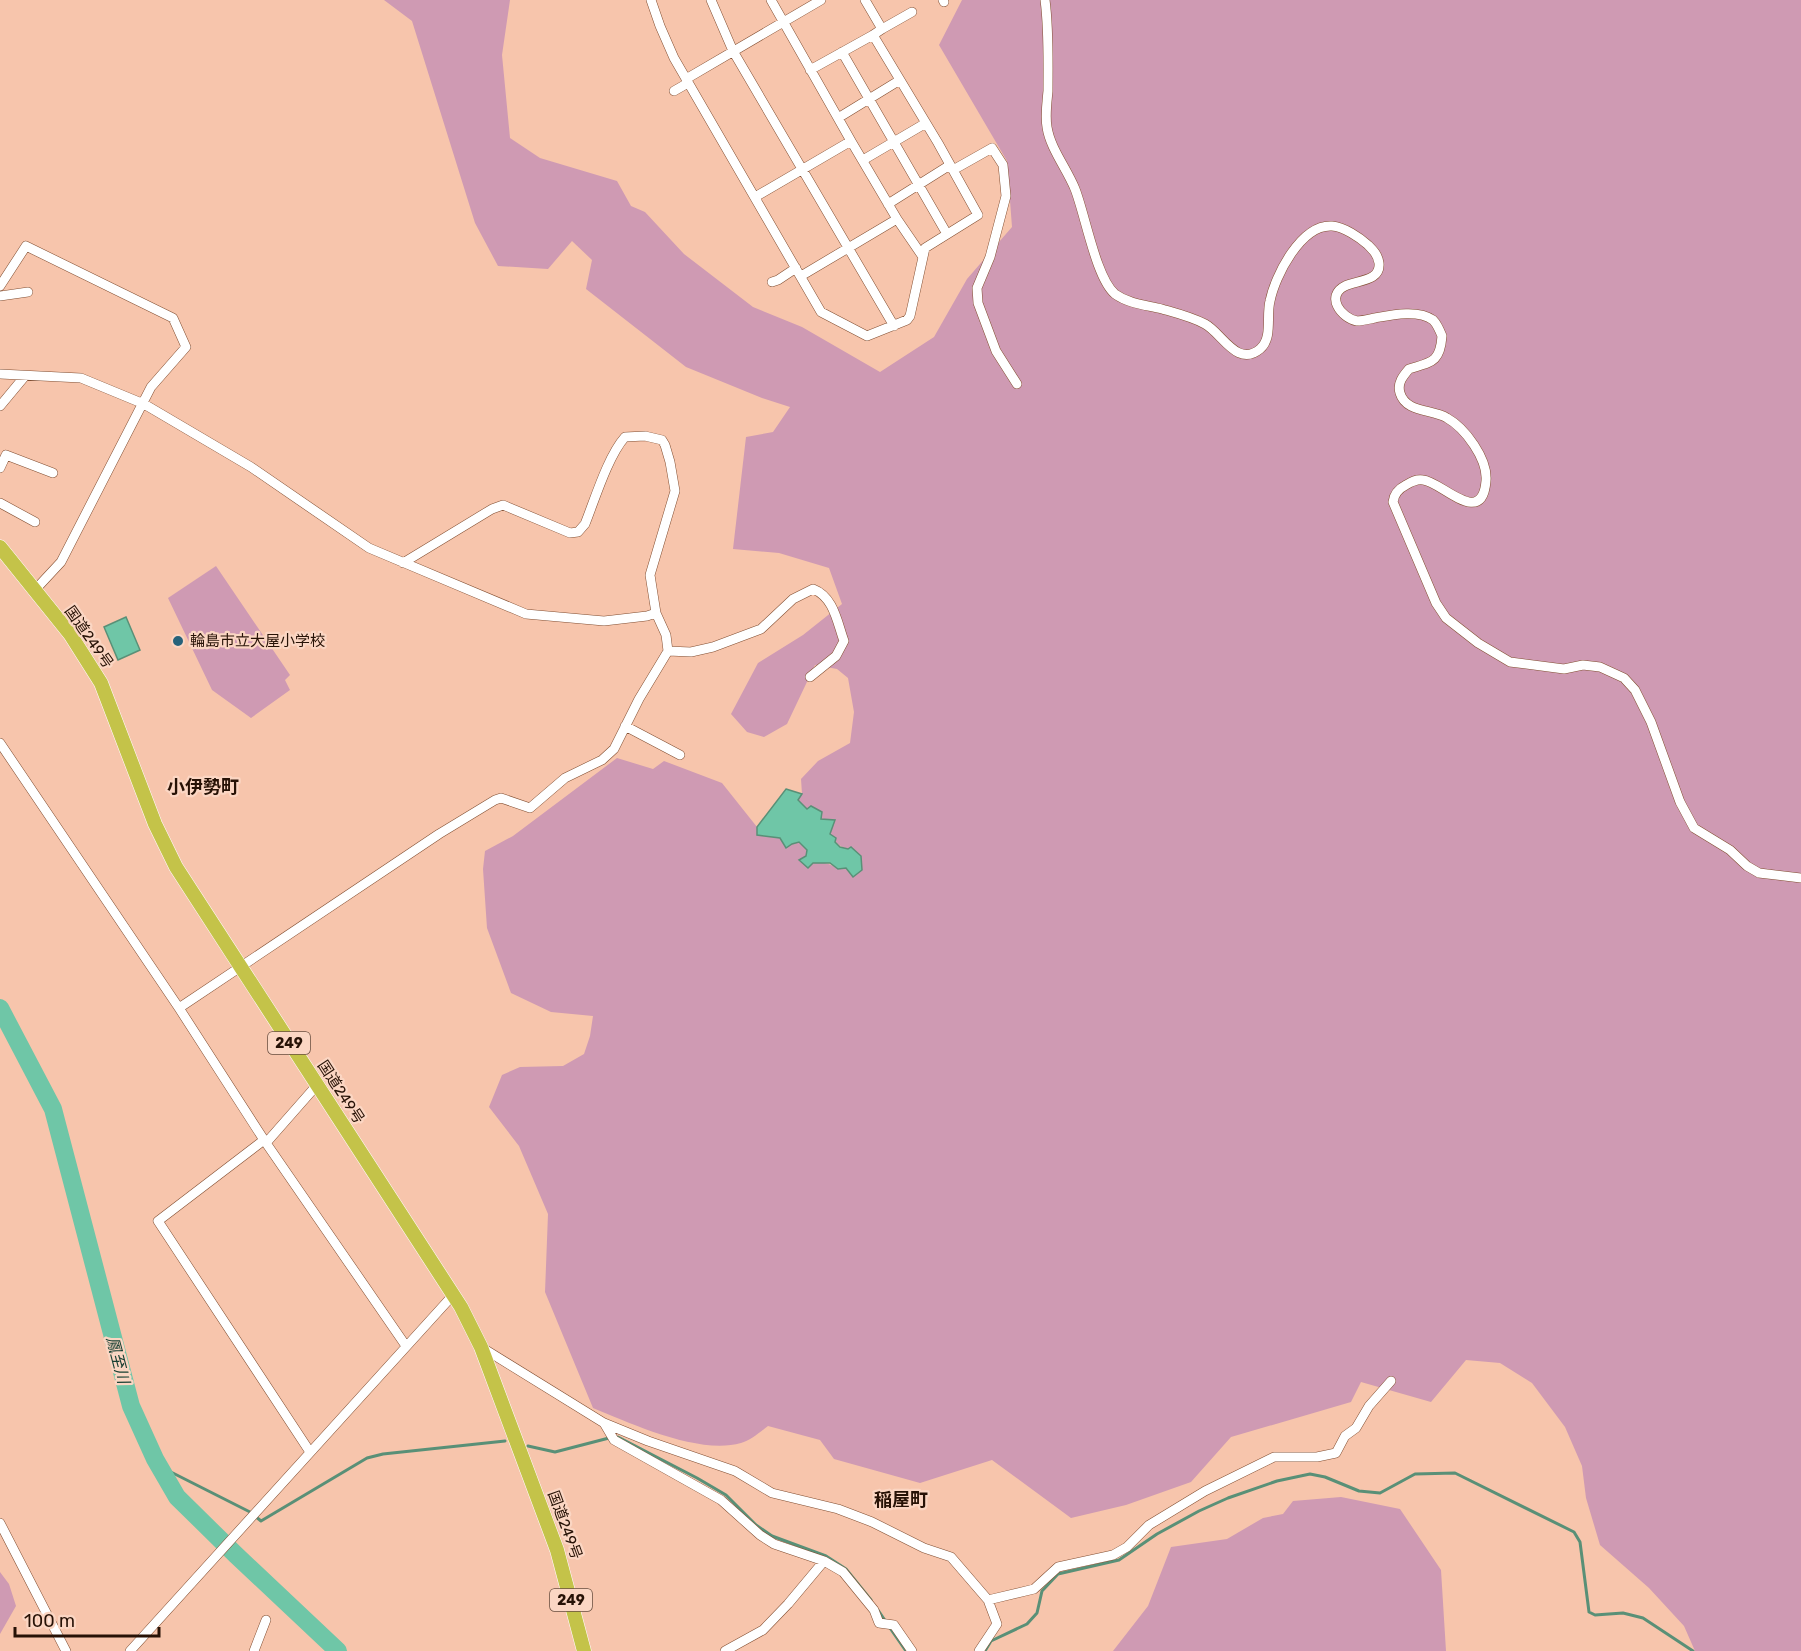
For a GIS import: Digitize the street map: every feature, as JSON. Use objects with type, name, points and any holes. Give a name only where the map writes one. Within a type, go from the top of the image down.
[{"type":"highway","name":"国道249号","points":[[0,547],[70,634],[101,683],[155,824],[176,867],[454,1294],[481,1347],[564,1571],[584,1651]]},
{"type":"street","points":[[651,0],[664,37],[687,81],[824,314],[867,336],[907,320],[910,316],[925,248],[978,215],[873,35]]},
{"type":"street","points":[[711,0],[733,51],[894,326]]},
{"type":"street","points":[[771,0],[888,204],[923,256]]},
{"type":"street","points":[[674,91],[733,51],[821,0]]},
{"type":"street","points":[[865,0],[882,29]]},
{"type":"street","points":[[1045,0],[1048,49],[1047,128],[1075,188],[1101,272],[1113,292],[1138,304],[1163,309],[1203,323],[1233,350],[1248,355],[1259,350],[1266,342],[1268,307],[1272,293],[1283,268],[1303,238],[1316,228],[1330,226],[1352,234],[1367,244],[1377,255],[1378,272],[1372,278],[1345,285],[1337,297],[1338,310],[1358,321],[1401,314],[1424,316],[1433,321],[1442,336],[1438,354],[1429,365],[1409,369],[1400,383],[1400,394],[1408,404],[1419,410],[1434,412],[1460,425],[1477,452],[1486,476],[1485,490],[1476,502],[1463,502],[1424,480],[1413,481],[1399,488],[1393,497],[1392,502],[1436,603],[1446,618],[1460,630],[1510,662],[1564,669],[1583,665],[1600,667],[1624,678],[1635,690],[1651,722],[1680,802],[1694,828],[1730,850],[1747,866],[1759,873],[1801,878]]},
{"type":"street","points":[[810,70],[912,12]]},
{"type":"street","points":[[842,52],[947,234]]},
{"type":"street","points":[[838,118],[900,80]]},
{"type":"street","points":[[862,160],[926,123]]},
{"type":"street","points":[[755,197],[851,141]]},
{"type":"street","points":[[888,204],[951,167],[992,148],[1003,165],[1006,196],[990,257],[977,288],[978,303],[996,351],[1017,384]]},
{"type":"street","points":[[772,282],[848,247],[897,219]]},
{"type":"street","points":[[0,286],[26,246],[173,318],[186,347],[151,387],[62,562],[34,591]]},
{"type":"street","points":[[0,296],[28,292]]},
{"type":"street","points":[[0,374],[81,378],[144,404],[251,467],[369,548],[533,616],[604,621],[656,613]]},
{"type":"street","points":[[0,406],[25,376]]},
{"type":"street","points":[[179,1008],[439,834],[495,800],[501,798],[530,808],[565,778],[602,760],[614,749],[639,699],[668,651],[666,635],[656,613],[650,575],[675,491],[665,445],[662,440],[645,435],[630,435],[619,443],[585,524],[578,532],[570,533],[503,505],[492,509],[403,563]]},
{"type":"street","points":[[0,468],[6,455],[53,473]]},
{"type":"street","points":[[0,503],[34,522]]},
{"type":"street","points":[[668,651],[691,652],[753,633],[761,629],[793,599],[813,589],[826,596],[831,603],[844,641],[837,656],[810,677]]},
{"type":"street","points":[[625,726],[680,755]]},
{"type":"street","points":[[0,743],[179,1008],[265,1141],[406,1346]]},
{"type":"street","points":[[310,1452],[158,1221],[265,1141],[317,1085]]},
{"type":"street","points":[[130,1651],[454,1294]]},
{"type":"street","points":[[481,1347],[606,1427],[735,1471],[772,1493],[838,1509],[872,1521],[924,1548],[951,1557],[988,1600],[997,1624],[979,1651]]},
{"type":"street","points":[[988,1600],[1034,1589],[1058,1567],[1113,1555],[1127,1547],[1149,1525],[1205,1491],[1274,1456],[1317,1456],[1336,1453],[1345,1436],[1356,1428],[1369,1406],[1391,1381]]},
{"type":"street","points":[[606,1427],[614,1440],[722,1500],[760,1535],[774,1544],[824,1561],[843,1572],[874,1610],[879,1623],[889,1625],[912,1651]]},
{"type":"street","points":[[0,1523],[66,1651]]},
{"type":"street","points":[[725,1651],[763,1630],[789,1604],[824,1561]]},
{"type":"street","points":[[254,1651],[266,1620]]},
{"type":"shaded area","points":[[384,0],[510,0],[502,55],[510,138],[540,158],[617,181],[631,206],[645,212],[684,254],[753,307],[802,327],[880,372],[934,337],[967,279],[1012,227],[1007,161],[939,45],[962,0],[1801,0],[1801,1651],[1695,1651],[1684,1626],[1649,1588],[1600,1545],[1586,1498],[1582,1466],[1565,1427],[1532,1383],[1500,1363],[1466,1360],[1431,1402],[1361,1382],[1351,1402],[1231,1437],[1191,1482],[1126,1505],[1071,1518],[992,1460],[920,1483],[834,1459],[820,1440],[768,1426],[741,1443],[724,1446],[706,1445],[666,1436],[593,1408],[545,1292],[548,1214],[519,1146],[489,1107],[502,1075],[520,1067],[563,1066],[584,1054],[593,1016],[551,1012],[511,993],[487,928],[483,869],[485,851],[513,836],[617,758],[653,769],[664,761],[722,783],[757,827],[757,835],[780,838],[792,844],[799,842],[807,850],[806,856],[799,860],[825,863],[838,869],[846,868],[852,876],[848,849],[839,845],[830,834],[832,826],[807,810],[798,800],[802,794],[801,779],[818,761],[850,743],[854,712],[848,678],[837,669],[815,665],[787,724],[764,737],[747,732],[731,714],[758,663],[803,635],[842,604],[829,568],[779,553],[733,549],[746,437],[773,432],[790,407],[686,367],[586,289],[592,260],[572,241],[548,269],[498,266],[475,223],[412,21]]},
{"type":"shaded area","points":[[216,566],[290,675],[285,680],[290,690],[251,718],[212,690],[168,598]]},
{"type":"shaded area","points":[[126,617],[140,650],[118,660],[104,627]]},
{"type":"shaded area","points":[[786,789],[802,794],[798,800],[807,809],[811,806],[822,812],[821,819],[835,820],[830,834],[836,838],[835,842],[840,847],[848,849],[851,847],[861,856],[862,870],[853,877],[846,868],[838,869],[830,863],[813,863],[808,868],[799,860],[806,856],[807,850],[799,842],[786,848],[780,838],[757,835],[757,827]]},
{"type":"shaded area","points":[[1341,1497],[1400,1509],[1441,1570],[1446,1651],[1113,1651],[1148,1606],[1171,1547],[1227,1539],[1263,1518],[1283,1514],[1293,1501]]},
{"type":"shaded area","points":[[0,1572],[9,1584],[16,1606],[0,1634]]},
{"type":"waterway","name":"鳳至川","points":[[0,1008],[53,1109],[131,1406],[155,1459],[177,1497],[338,1651]]},
{"type":"waterway","points":[[618,1437],[726,1495],[756,1525],[772,1536],[826,1556],[846,1569],[871,1600]]},
{"type":"waterway","points":[[528,1446],[555,1452],[609,1438]]},
{"type":"waterway","points":[[157,1465],[250,1512],[261,1521],[367,1458],[383,1454],[505,1441]]},
{"type":"waterway","points":[[985,1651],[991,1641],[1027,1624],[1037,1613],[1042,1591],[1058,1574],[1119,1560],[1157,1534],[1228,1498],[1277,1481],[1310,1474],[1325,1477],[1359,1491],[1380,1493],[1415,1474],[1455,1473],[1574,1532],[1580,1542],[1589,1612],[1595,1615],[1623,1613],[1643,1618],[1693,1651]]},
{"type":"waterway","points":[[878,1610],[886,1622]]},
{"type":"waterway","points":[[890,1628],[906,1651]]},
{"type":"place","name":"輪島市立大屋小学校","points":[[178,641]]},
{"type":"district","name":"小伊勢町","points":[[203,787]]},
{"type":"district","name":"稲屋町","points":[[901,1500]]}]
